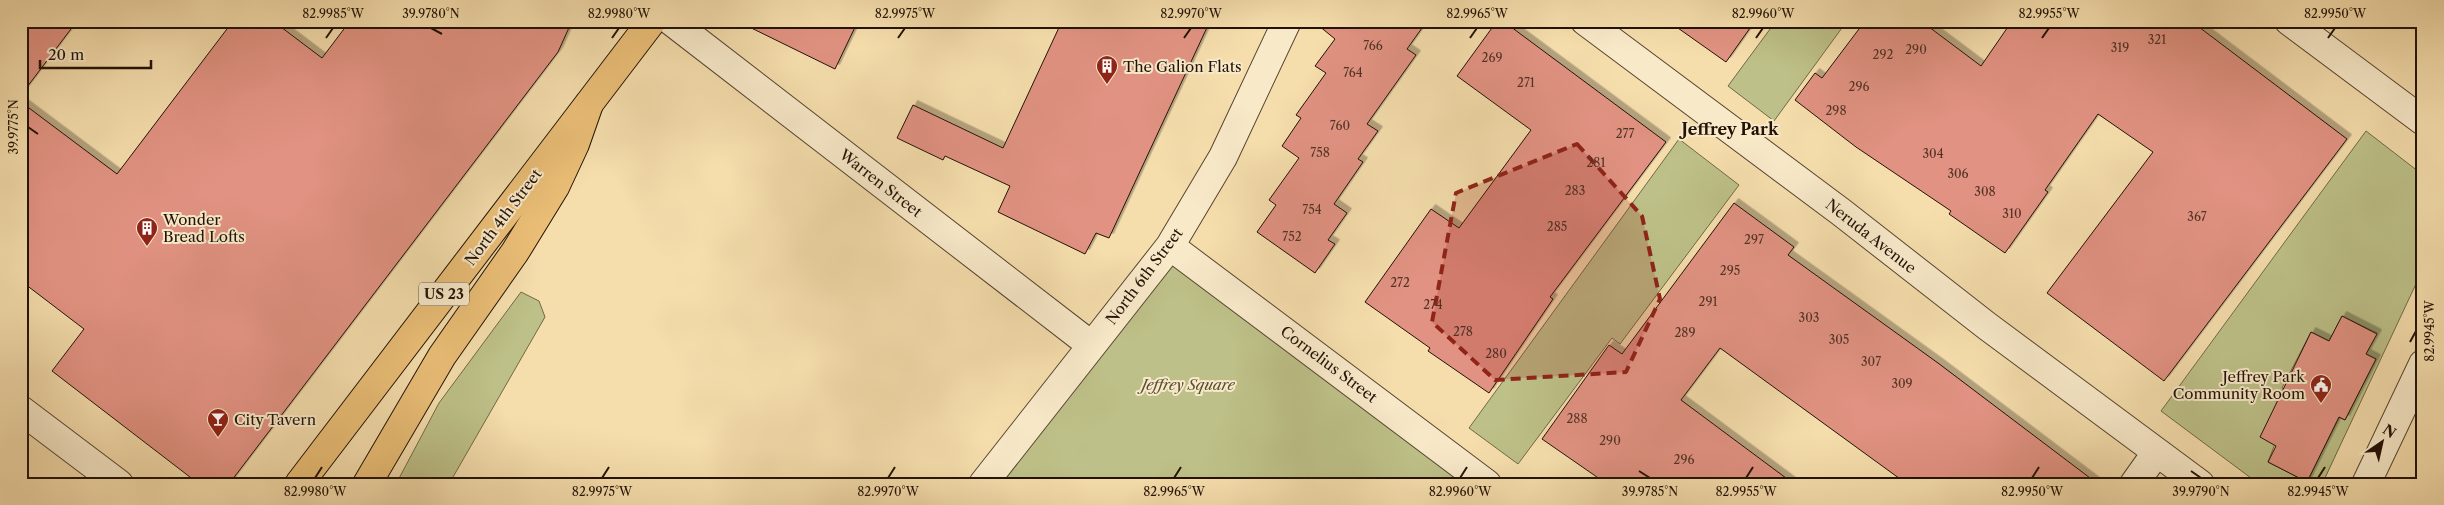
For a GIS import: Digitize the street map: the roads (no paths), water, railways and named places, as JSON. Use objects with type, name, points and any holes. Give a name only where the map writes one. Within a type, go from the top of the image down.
[{"type":"main road","name":"North 4th Street","points":[[299,484],[652,21]]},
{"type":"main road","points":[[367,484],[442,356],[515,252],[555,186],[575,144],[589,104]]},
{"type":"street","name":"Warren Street","points":[[670,21],[1092,345]]},
{"type":"street","name":"North 6th Street","points":[[983,484],[1170,246],[1223,157],[1287,21]]},
{"type":"street","name":"Neruda Avenue","points":[[1586,21],[2200,484]]},
{"type":"street","points":[[2289,21],[2423,120]]},
{"type":"street","name":"Cornelius Street","points":[[1170,246],[1487,484]]},
{"type":"street","points":[[2366,484],[2423,364]]},
{"type":"street","points":[[21,410],[119,484]]},
{"type":"street","points":[[2134,484],[2156,452]]},
{"type":"place","name":"The Galion Flats","points":[[1107,85]]},
{"type":"place","name":"Wonder Bread Lofts","points":[[147,247]]},
{"type":"place","name":"Jeffrey Park Community Room","points":[[2321,404]]},
{"type":"place","name":"City Tavern","points":[[218,438]]},
{"type":"district","name":"Jeffrey Park","points":[[1730,129]]},
{"type":"park label","name":"Jeffrey Square","points":[[1188,384]]}]
